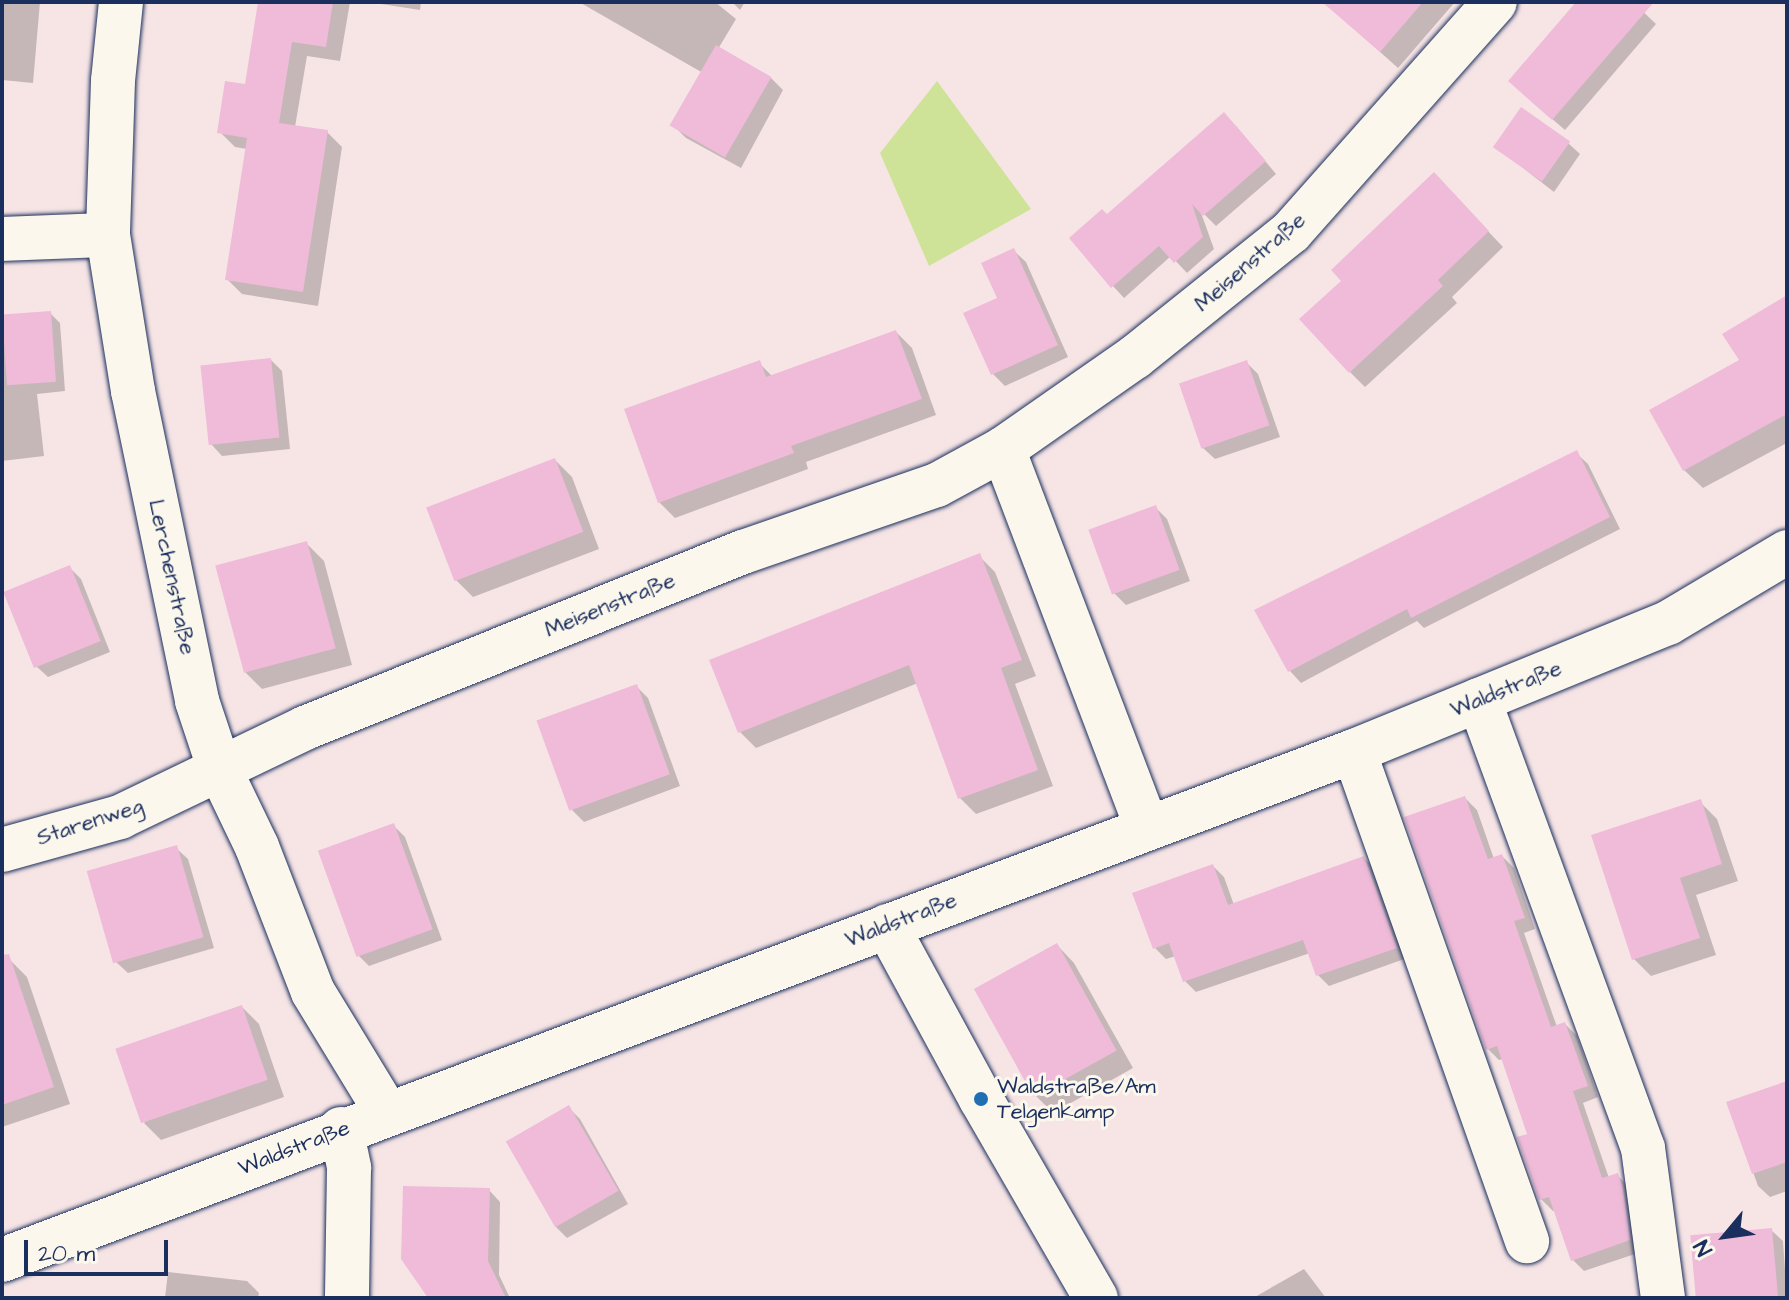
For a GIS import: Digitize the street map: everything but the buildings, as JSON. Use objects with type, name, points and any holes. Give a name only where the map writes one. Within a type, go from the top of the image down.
[{"type":"street","name":"Lerchenstraße","points":[[121,2],[113,81],[108,235],[133,391],[197,701],[220,770],[257,847],[313,992],[387,1113]]},
{"type":"street","name":"Meisenstraße","points":[[220,770],[305,728],[715,563],[937,485],[1003,449],[1135,357],[1291,232],[1495,2]]},
{"type":"street","points":[[2,239],[108,235]]},
{"type":"street","points":[[1003,449],[1147,829]]},
{"type":"street","name":"Waldstraße","points":[[2,1260],[341,1129],[1354,751],[1668,623],[1787,552]]},
{"type":"street","points":[[1479,700],[1643,1148],[1663,1298]]},
{"type":"street","points":[[1354,751],[1527,1241]]},
{"type":"street","name":"Starenweg","points":[[2,850],[120,817],[220,770]]},
{"type":"street","points":[[887,926],[981,1099],[1096,1298]]},
{"type":"street","points":[[341,1129],[349,1168],[347,1298]]},
{"type":"green space","points":[[937,81],[1031,209],[929,266],[880,153]]},
{"type":"place","name":"Waldstraße/Am Telgenkamp","points":[[981,1099]]}]
